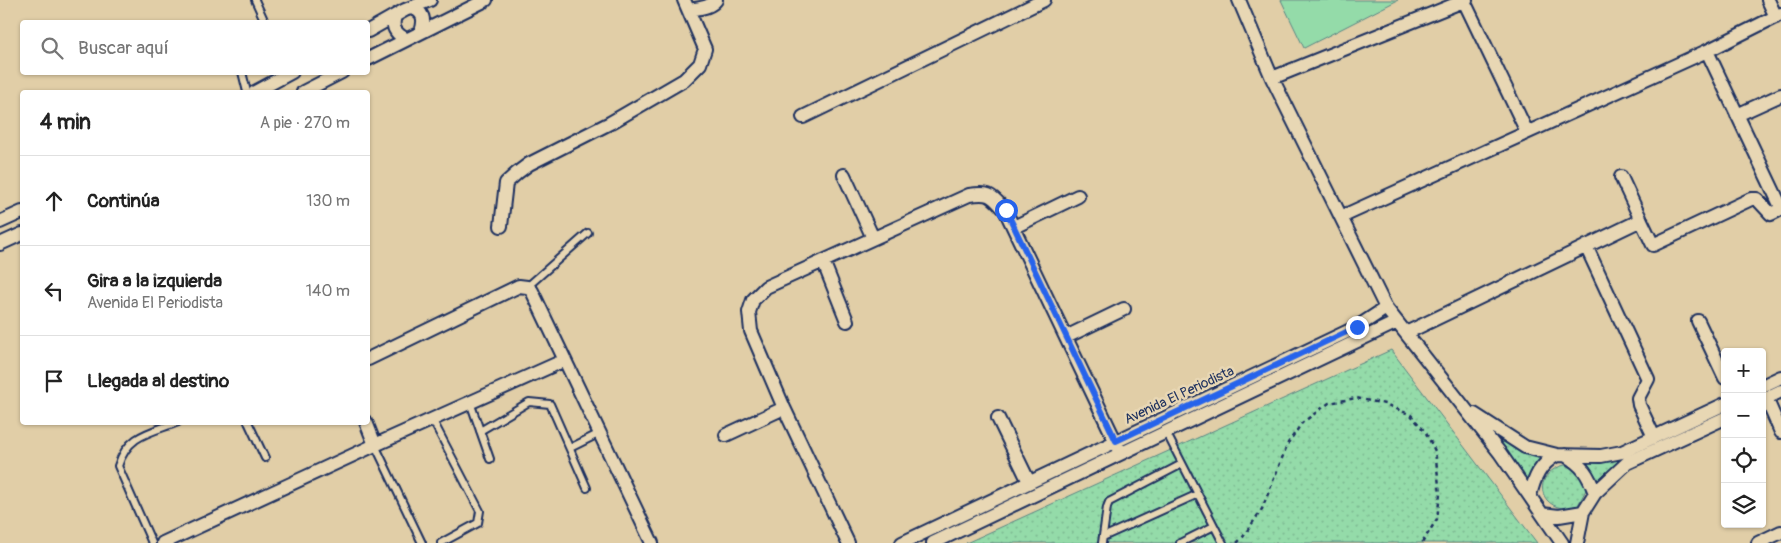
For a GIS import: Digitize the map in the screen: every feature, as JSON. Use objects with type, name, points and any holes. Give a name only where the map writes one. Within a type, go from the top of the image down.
[{"type":"street","points":[[370,30],[410,8],[430,0]]},
{"type":"street","points":[[370,58],[486,0]]},
{"type":"street","points":[[501,226],[506,183],[516,173],[610,123],[684,80],[700,64],[706,49],[687,5],[706,7],[715,3],[716,0]]},
{"type":"street","points":[[803,117],[1044,0]]},
{"type":"street","points":[[1239,0],[1272,78],[1386,308],[1500,453],[1562,543]]},
{"type":"street","points":[[1272,78],[1465,0],[1527,132]]},
{"type":"street","points":[[1342,217],[1707,51],[1778,16],[1768,0]]},
{"type":"street","points":[[410,8],[417,9],[423,16],[421,32]]},
{"type":"street","points":[[395,16],[393,22],[395,30],[398,35],[406,40]]},
{"type":"street","points":[[1621,177],[1654,245],[1751,199],[1757,199],[1771,214],[1781,208],[1707,51]]},
{"type":"street","points":[[259,90],[286,75]]},
{"type":"street","points":[[307,90],[336,75]]},
{"type":"street","points":[[1737,115],[1781,94]]},
{"type":"street","points":[[844,175],[872,238]]},
{"type":"street","points":[[848,543],[784,408],[751,331],[749,312],[753,300],[766,287],[969,195],[981,193],[991,195],[1006,210],[1119,447]]},
{"type":"street","points":[[1014,227],[1078,196]]},
{"type":"street","points":[[0,222],[20,213]]},
{"type":"street","points":[[1406,333],[1641,220]]},
{"type":"street","points":[[0,244],[20,235]]},
{"type":"street","points":[[1586,246],[1648,380],[1638,398],[1654,437]]},
{"type":"street","points":[[823,261],[847,321]]},
{"type":"street","points":[[370,358],[519,286],[528,287],[532,291],[652,543]]},
{"type":"street","name":"Avenida El Periodista","points":[[902,543],[1029,482],[1119,447],[1357,327],[1386,308]]},
{"type":"street","points":[[1066,337],[1124,309]]},
{"type":"street","points":[[1698,321],[1721,370]]},
{"type":"street","points":[[933,543],[1119,447],[1166,432],[1397,322]]},
{"type":"street","points":[[163,543],[375,444],[565,360]]},
{"type":"street","points":[[1766,393],[1781,377]]},
{"type":"street","points":[[1766,395],[1781,391]]},
{"type":"street","points":[[1766,399],[1781,432]]},
{"type":"street","points":[[1464,407],[1525,447],[1561,455],[1601,456],[1622,452],[1721,406]]},
{"type":"street","points":[[726,435],[784,408]]},
{"type":"street","points":[[998,418],[1029,482]]},
{"type":"street","points":[[1577,543],[1583,512],[1595,493],[1626,464],[1721,420]]},
{"type":"street","points":[[367,425],[375,444]]},
{"type":"street","points":[[1561,455],[1579,464],[1588,475],[1595,493]]},
{"type":"street","points":[[1530,496],[1534,478],[1546,462],[1561,455]]},
{"type":"street","points":[[1542,514],[1558,516],[1583,512]]},
{"type":"street","points":[[1758,543],[1781,532]]},
{"type":"lane","points":[[255,0],[264,20]]},
{"type":"lane","points":[[243,75],[246,90]]},
{"type":"lane","points":[[528,287],[588,233]]},
{"type":"lane","points":[[470,402],[490,459]]},
{"type":"lane","points":[[480,431],[529,402],[546,402],[550,404],[588,488]]},
{"type":"lane","points":[[432,419],[480,511],[478,523],[441,543]]},
{"type":"lane","points":[[152,543],[118,466],[122,454],[135,438],[170,425]]},
{"type":"lane","points":[[249,425],[265,458]]},
{"type":"lane","points":[[1166,432],[1223,543]]},
{"type":"lane","points":[[570,448],[600,433]]},
{"type":"lane","points":[[375,444],[422,543]]},
{"type":"lane","points":[[1103,540],[1107,507],[1110,502],[1182,464]]},
{"type":"lane","points":[[1103,540],[1198,494]]},
{"type":"lane","points":[[1180,543],[1214,526]]},
{"type":"path","points":[[1237,543],[1243,538],[1262,509],[1288,443],[1302,423],[1329,403],[1356,398],[1385,404],[1411,415],[1426,433],[1435,451],[1440,494],[1437,519],[1422,543]]},
{"type":"green space","points":[[1281,0],[1398,0],[1304,48]]},
{"type":"green space","points":[[1391,350],[1537,543],[966,543]]},
{"type":"green space","points":[[1484,427],[1540,458],[1526,483]]},
{"type":"green space","points":[[1619,460],[1598,480],[1587,462]]},
{"type":"green space","points":[[1565,465],[1576,470],[1587,488],[1578,505],[1568,508],[1553,505],[1543,494],[1542,487],[1548,474],[1555,468]]},
{"type":"route","points":[[1006,210],[1116,441],[1357,327]]}]
